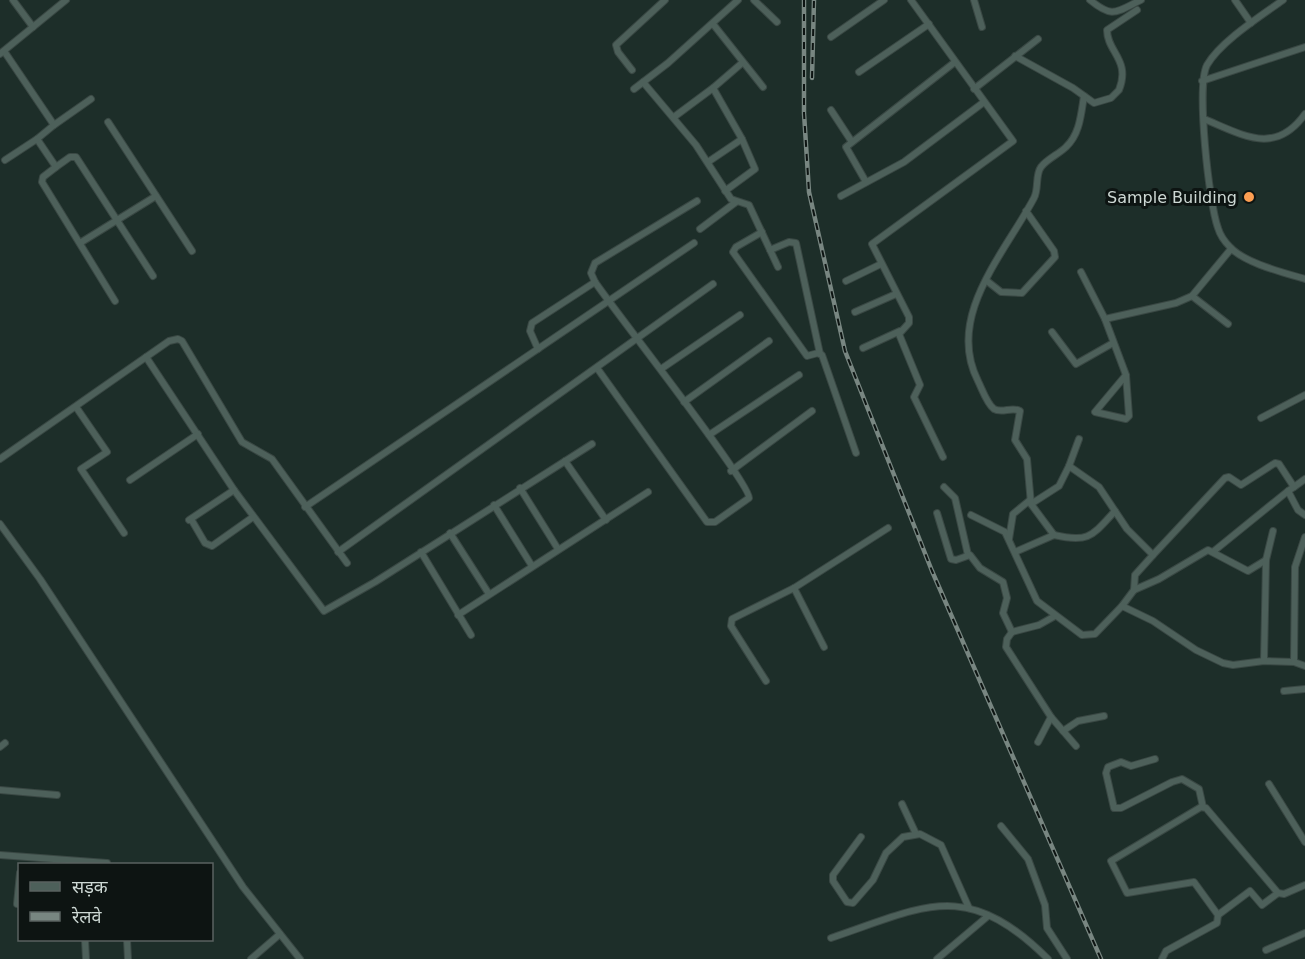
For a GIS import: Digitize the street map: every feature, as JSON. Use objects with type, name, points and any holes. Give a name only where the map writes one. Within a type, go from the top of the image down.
[{"type":"street","points":[[14,0],[33,27]]},
{"type":"street","points":[[54,125],[2,52],[66,0]]},
{"type":"street","points":[[632,70],[616,45],[665,0]]},
{"type":"street","points":[[634,89],[713,24],[738,0]]},
{"type":"street","points":[[754,0],[777,22]]},
{"type":"street","points":[[831,37],[884,0]]},
{"type":"street","points":[[863,348],[900,331],[910,320],[880,264],[873,242],[1014,141],[911,0]]},
{"type":"street","points":[[974,0],[982,27]]},
{"type":"street","points":[[1090,0],[1104,12],[1111,14],[1141,0]]},
{"type":"street","points":[[1235,0],[1251,23]]},
{"type":"street","points":[[1283,0],[1251,23],[1211,59],[1202,81],[1204,119],[1217,227],[1231,249],[1268,267],[1305,279]]},
{"type":"street","points":[[1015,56],[1097,103],[1111,98],[1119,90],[1122,75],[1120,59],[1108,37],[1107,30],[1137,10]]},
{"type":"street","points":[[713,24],[763,87]]},
{"type":"street","points":[[859,72],[929,24]]},
{"type":"street","points":[[974,88],[1038,39]]},
{"type":"street","points":[[1202,81],[1305,47]]},
{"type":"street","points":[[866,182],[846,147],[955,62]]},
{"type":"street","points":[[674,117],[742,63]]},
{"type":"street","points":[[643,82],[674,117],[708,162],[725,191],[736,202],[749,205],[778,267]]},
{"type":"street","points":[[713,88],[754,160],[755,169],[725,191]]},
{"type":"street","points":[[1054,535],[1031,502],[1027,459],[1015,440],[1020,411],[1015,408],[1001,411],[991,406],[975,375],[969,355],[968,324],[987,281],[1037,192],[1042,166],[1066,147],[1075,136],[1084,96]]},
{"type":"street","points":[[5,160],[91,99]]},
{"type":"street","points":[[841,196],[909,158],[984,102]]},
{"type":"street","points":[[831,110],[852,142]]},
{"type":"street","points":[[1204,119],[1245,135],[1268,139],[1285,135],[1294,129],[1305,114]]},
{"type":"street","points":[[108,122],[192,251]]},
{"type":"street","points":[[37,139],[56,167]]},
{"type":"street","points":[[708,162],[742,139]]},
{"type":"street","points":[[115,301],[42,182],[43,177],[70,156],[76,157],[153,276]]},
{"type":"street","points":[[80,243],[156,196]]},
{"type":"street","points":[[597,368],[707,522],[715,522],[749,498],[748,491],[731,471],[709,435],[608,301],[591,273],[597,261],[697,201]]},
{"type":"street","points":[[700,229],[736,202]]},
{"type":"street","points":[[987,281],[1001,292],[1022,294],[1055,257],[1054,251],[1026,211]]},
{"type":"street","points":[[762,232],[736,247],[733,252],[807,356],[820,354]]},
{"type":"street","points":[[770,250],[789,242],[796,243],[820,354],[855,453]]},
{"type":"street","points":[[305,507],[694,243]]},
{"type":"street","points":[[1105,319],[1176,303],[1192,296],[1231,249]]},
{"type":"street","points":[[846,281],[880,264]]},
{"type":"street","points":[[1081,272],[1105,319],[1126,375],[1128,419],[1095,412],[1126,375]]},
{"type":"street","points":[[538,349],[530,331],[532,323],[595,282]]},
{"type":"street","points":[[338,552],[713,284]]},
{"type":"street","points":[[855,312],[896,294]]},
{"type":"street","points":[[1192,296],[1228,324]]},
{"type":"street","points":[[661,369],[740,315]]},
{"type":"street","points":[[900,331],[899,334],[920,385],[914,397],[943,457]]},
{"type":"street","points":[[1052,333],[1076,364],[1113,343]]},
{"type":"street","points":[[0,459],[174,338],[182,341],[242,442],[269,455],[347,563]]},
{"type":"street","points":[[684,402],[769,341]]},
{"type":"street","points":[[146,357],[234,490],[324,611],[592,444]]},
{"type":"street","points":[[709,435],[799,375]]},
{"type":"street","points":[[1261,418],[1305,395]]},
{"type":"street","points":[[76,407],[107,452],[81,469],[124,533]]},
{"type":"street","points":[[731,471],[812,411]]},
{"type":"street","points":[[130,480],[198,434]]},
{"type":"street","points":[[1009,539],[1014,514],[1059,486],[1079,439]]},
{"type":"street","points":[[565,461],[606,520]]},
{"type":"street","points":[[1134,590],[1135,574],[1227,477],[1241,485],[1277,463],[1291,489],[1298,510],[1305,515]]},
{"type":"street","points":[[1069,466],[1099,487],[1127,529],[1153,555]]},
{"type":"street","points":[[1214,551],[1305,479]]},
{"type":"street","points":[[944,487],[955,498],[968,555],[980,568],[1003,582],[1007,594],[1003,613],[1012,632]]},
{"type":"street","points":[[520,488],[558,549]]},
{"type":"street","points":[[234,490],[190,519],[206,543],[212,546],[253,517]]},
{"type":"street","points":[[458,615],[648,492]]},
{"type":"street","points":[[494,505],[532,566]]},
{"type":"street","points":[[1015,552],[1054,535],[1073,539],[1086,538],[1115,511]]},
{"type":"street","points":[[937,513],[951,559],[956,560],[968,555]]},
{"type":"street","points":[[971,515],[999,527],[1009,539],[1037,602],[1082,635],[1091,637],[1122,606],[1134,590],[1159,579],[1205,551],[1214,551],[1248,571],[1252,571],[1266,560]]},
{"type":"street","points":[[0,524],[40,579],[243,887],[300,959]]},
{"type":"street","points":[[766,681],[730,624],[732,620],[794,588],[888,528]]},
{"type":"street","points":[[1264,661],[1266,560],[1273,531]]},
{"type":"street","points":[[450,533],[489,594]]},
{"type":"street","points":[[1294,662],[1295,567],[1305,537]]},
{"type":"street","points":[[421,552],[471,635]]},
{"type":"street","points":[[794,588],[824,647]]},
{"type":"street","points":[[1122,606],[1153,621],[1196,650],[1216,660],[1233,665],[1264,661],[1294,662],[1305,666]]},
{"type":"street","points":[[1055,616],[1039,626],[1012,632],[1007,639],[1006,647],[1051,717],[1076,746]]},
{"type":"street","points":[[1284,691],[1305,689]]},
{"type":"street","points":[[1063,731],[1078,721],[1104,716]]},
{"type":"street","points":[[1038,742],[1051,717]]},
{"type":"street","points":[[1155,759],[1131,766],[1121,762],[1108,767],[1106,773],[1114,808],[1120,808],[1182,779],[1199,789],[1203,807],[1242,848],[1278,893],[1284,894],[1305,885]]},
{"type":"street","points":[[1269,784],[1305,842]]},
{"type":"street","points":[[0,790],[57,795]]},
{"type":"street","points":[[902,804],[915,834]]},
{"type":"street","points":[[1162,959],[1166,951],[1217,923],[1218,915],[1194,882],[1127,893],[1111,861],[1203,807]]},
{"type":"street","points":[[1001,826],[1028,859],[1045,905],[1047,928],[1067,959]]},
{"type":"street","points":[[861,837],[833,875],[833,881],[850,904],[855,902],[873,880],[894,844],[903,837],[915,834],[941,844],[969,908]]},
{"type":"street","points":[[0,855],[82,863],[107,862]]},
{"type":"street","points":[[20,863],[21,856]]},
{"type":"street","points":[[1218,915],[1250,891],[1262,905],[1278,893]]},
{"type":"street","points":[[17,904],[18,894]]},
{"type":"street","points":[[831,938],[929,906],[951,904],[988,916],[1015,932],[1048,959]]},
{"type":"street","points":[[937,959],[988,916]]},
{"type":"street","points":[[251,959],[280,933]]},
{"type":"street","points":[[1266,950],[1305,933]]},
{"type":"street","points":[[85,941],[86,959]]},
{"type":"street","points":[[128,941],[128,959]]},
{"type":"railway","points":[[804,0],[804,113],[809,192],[845,351],[932,571],[1101,959]]},
{"type":"railway","points":[[812,78],[814,0]]},
{"type":"place","name":"Sample Building","points":[[1249,197]]}]
